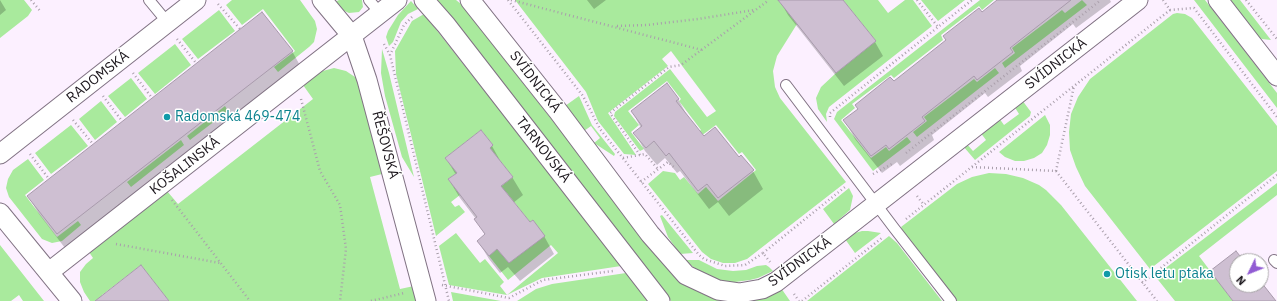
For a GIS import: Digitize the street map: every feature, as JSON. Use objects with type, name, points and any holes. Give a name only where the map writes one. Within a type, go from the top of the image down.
[{"type":"street","name":"RADOMSKÁ","points":[[0,154],[172,30],[196,0]]},
{"type":"street","name":"ŘEŠOVSKÁ","points":[[322,0],[352,36],[367,80],[425,294]]},
{"type":"street","name":"KOŠALINSKÁ","points":[[49,272],[352,36],[375,7],[397,0]]},
{"type":"street","name":"SVÍDNICKÁ","points":[[470,0],[558,111],[650,234],[686,275],[718,290],[739,293],[762,289],[776,282],[1138,0]]},
{"type":"street","points":[[1218,0],[1274,65]]},
{"type":"street","name":"TARNOVSKÁ","points":[[426,2],[446,25],[660,301]]},
{"type":"street","points":[[0,213],[72,301]]},
{"type":"lane","points":[[149,0],[172,30]]},
{"type":"lane","points":[[786,85],[951,301]]},
{"type":"path","points":[[31,0],[41,12]]},
{"type":"path","points":[[508,0],[583,96],[600,129],[699,255],[704,259],[725,266],[745,266],[847,186]]},
{"type":"path","points":[[511,0],[702,50]]},
{"type":"path","points":[[640,155],[610,113],[669,67],[681,65],[769,0]]},
{"type":"path","points":[[917,0],[938,27]]},
{"type":"path","points":[[830,113],[972,0]]},
{"type":"path","points":[[905,154],[1101,0]]},
{"type":"path","points":[[1163,0],[1170,10]]},
{"type":"path","points":[[1246,0],[1276,35],[1277,40]]},
{"type":"path","points":[[390,55],[404,25],[426,2]]},
{"type":"path","points":[[218,4],[240,30]]},
{"type":"path","points":[[900,223],[1170,10],[1194,8],[1277,117]]},
{"type":"path","points":[[612,26],[647,25],[756,10]]},
{"type":"path","points":[[172,30],[196,64]]},
{"type":"path","points":[[384,44],[390,55],[449,301]]},
{"type":"path","points":[[132,71],[152,98]]},
{"type":"path","points":[[290,85],[302,101],[320,171],[340,205],[346,249],[340,301]]},
{"type":"path","points":[[1056,171],[1074,86]]},
{"type":"path","points":[[102,94],[122,121]]},
{"type":"path","points":[[72,118],[92,144]]},
{"type":"path","points":[[28,152],[49,179]]},
{"type":"path","points":[[623,158],[645,154],[658,169]]},
{"type":"path","points":[[641,182],[668,162],[675,168]]},
{"type":"path","points":[[892,164],[895,168]]},
{"type":"path","points":[[972,167],[1056,171],[1157,301]]},
{"type":"path","points":[[1142,282],[1277,175]]},
{"type":"path","points":[[160,185],[250,301]]},
{"type":"path","points":[[802,301],[885,235]]},
{"type":"path","points":[[91,240],[220,263]]},
{"type":"path","points":[[763,253],[771,264]]},
{"type":"path","points":[[671,258],[699,255]]},
{"type":"path","points":[[371,301],[425,294],[445,284],[509,298],[543,280],[635,268]]},
{"type":"green space","points":[[0,0],[24,0],[32,10],[28,16],[0,38]]},
{"type":"green space","points":[[232,0],[300,0],[315,21],[317,29],[314,42],[278,72],[274,67],[295,51],[263,9],[242,25],[226,5]]},
{"type":"green space","points":[[333,0],[362,0],[363,7],[359,12],[349,13],[340,9]]},
{"type":"green space","points":[[435,0],[456,0],[461,4],[673,274],[687,286],[720,300],[781,288],[790,301],[671,301],[566,165]]},
{"type":"green space","points":[[515,0],[780,0],[779,1],[797,24],[777,56],[773,71],[775,87],[780,98],[846,182],[747,259],[735,263],[723,263],[711,259],[702,252],[648,184],[663,171],[675,173],[680,180],[684,177],[698,194],[706,187],[718,201],[756,170],[742,152],[739,154],[716,125],[701,136],[698,132],[701,130],[679,101],[681,99],[667,81],[628,111],[639,125],[631,132],[644,149],[640,151],[614,116],[615,112],[670,69],[707,117],[716,111],[671,51],[662,59],[668,66],[608,113],[636,155],[624,154],[598,121],[586,92]]},
{"type":"green space","points":[[843,0],[878,0],[888,13],[905,0],[913,0],[932,26],[829,107],[826,114],[827,122],[818,109],[816,98],[821,87],[876,41]]},
{"type":"green space","points":[[921,0],[965,0],[938,21]]},
{"type":"green space","points":[[980,0],[994,0],[982,10],[979,6],[941,35],[943,40],[894,78],[891,75],[852,104],[855,108],[841,120],[871,158],[886,147],[889,151],[907,137],[911,142],[873,171],[834,119],[837,112]]},
{"type":"green space","points":[[1082,0],[1087,5],[1005,68],[1002,63],[1015,53],[1012,48],[1062,10],[1065,13]]},
{"type":"green space","points":[[1194,0],[1205,0],[1277,93],[1277,108]]},
{"type":"green space","points":[[1228,0],[1240,0],[1271,40],[1258,37]]},
{"type":"green space","points":[[411,1],[418,9],[408,14],[401,22],[393,42],[389,46],[386,37],[388,31],[398,15]]},
{"type":"green space","points":[[219,10],[235,31],[198,59],[182,39]]},
{"type":"green space","points":[[424,14],[621,266],[542,278],[507,295],[558,253],[551,245],[508,280],[489,256],[497,249],[509,263],[544,236],[533,220],[530,222],[507,193],[499,188],[513,177],[490,148],[493,145],[481,130],[445,158],[457,173],[448,179],[460,195],[451,202],[455,207],[459,205],[465,212],[436,236],[396,74],[395,51],[412,21]]},
{"type":"green space","points":[[1173,14],[1185,14],[1192,18],[1277,126],[1277,171],[1150,269],[1085,186],[1070,150],[1069,132],[1071,114],[1078,97],[1090,79]]},
{"type":"green space","points":[[175,44],[191,65],[155,94],[138,73]]},
{"type":"green space","points":[[382,49],[414,177],[402,157],[385,96],[381,73]]},
{"type":"green space","points":[[334,68],[346,71],[358,79],[386,173],[370,177],[400,289],[414,286],[418,301],[169,301],[141,265],[102,295],[106,301],[90,301],[80,282],[80,272],[93,258],[89,252],[167,191],[178,204],[313,99],[303,85],[319,72]]},
{"type":"green space","points":[[995,68],[999,73],[917,137],[913,132],[927,121],[924,117],[974,79],[977,82]]},
{"type":"green space","points":[[131,78],[147,99],[125,117],[108,96]]},
{"type":"green space","points":[[579,96],[592,125],[615,154],[614,156],[594,143],[600,138],[591,126],[584,131],[565,106]]},
{"type":"green space","points":[[1022,100],[1031,112],[1030,116],[975,160],[963,146],[966,143],[973,151],[986,140],[980,132],[999,118],[1004,125],[1019,114],[1014,106]]},
{"type":"green space","points":[[101,101],[117,122],[95,140],[79,119]]},
{"type":"green space","points":[[225,106],[228,111],[190,140],[187,136]]},
{"type":"green space","points":[[1045,115],[1050,125],[1050,135],[1047,145],[1042,153],[1034,158],[1024,161],[1015,161],[1005,157],[999,152]]},
{"type":"green space","points":[[71,125],[88,146],[51,174],[35,153]]},
{"type":"green space","points":[[181,140],[184,145],[131,187],[127,182]]},
{"type":"green space","points":[[28,159],[44,180],[25,195],[57,237],[78,221],[81,225],[62,241],[52,243],[42,239],[9,197],[6,188],[8,179],[13,170]]},
{"type":"green space","points":[[989,173],[1006,174],[1023,178],[1046,190],[1061,205],[1137,301],[956,301],[906,237],[901,227],[957,184],[972,177]]},
{"type":"green space","points":[[1277,183],[1277,195],[1199,256],[1233,301],[1175,301],[1155,276]]},
{"type":"green space","points":[[849,188],[853,196],[850,210],[834,224],[823,209]]},
{"type":"green space","points":[[662,215],[693,253],[680,254],[668,237],[660,216]]},
{"type":"green space","points":[[862,231],[881,233],[855,253],[845,239]]},
{"type":"green space","points":[[456,233],[480,263],[485,259],[504,282],[500,286],[507,295],[449,285],[439,246]]},
{"type":"green space","points":[[889,236],[897,243],[942,301],[807,301]]},
{"type":"green space","points":[[0,245],[44,301],[23,301],[19,295],[11,301],[0,301]]},
{"type":"green space","points":[[685,260],[699,260],[717,269],[733,271],[746,270],[757,266],[766,265],[773,271],[750,280],[726,282],[703,275]]},
{"type":"green space","points":[[626,273],[648,301],[517,301],[536,289],[552,284]]},
{"type":"green space","points":[[451,292],[501,301],[453,301]]},
{"type":"building","points":[[778,0],[843,0],[876,41],[836,73]]},
{"type":"building","points":[[997,0],[1071,0],[1010,48],[1013,52],[977,80],[974,76],[922,117],[925,121],[889,149],[886,145],[871,156],[843,120],[858,109],[855,105],[890,77],[894,81],[946,40],[943,36],[979,8],[982,12]]},
{"type":"building","points":[[262,12],[293,51],[57,234],[27,196]]},
{"type":"building","points":[[667,83],[679,99],[676,101],[704,136],[715,127],[739,157],[741,155],[754,170],[718,198],[707,184],[698,191],[669,153],[666,156],[654,141],[646,148],[633,133],[642,126],[631,111]]},
{"type":"building","points":[[481,130],[493,145],[490,148],[513,177],[501,186],[530,222],[533,220],[545,236],[509,263],[497,249],[489,256],[477,241],[485,234],[474,219],[477,217],[448,179],[457,173],[445,158]]},
{"type":"building","points":[[1229,256],[1229,293],[1269,292],[1276,301],[1233,301],[1210,271]]},
{"type":"building","points":[[141,265],[169,301],[95,301]]},
{"type":"place","name":"Radomská 469-474","points":[[167,117]]},
{"type":"place","name":"Otisk letu ptaka","points":[[1107,274]]}]
